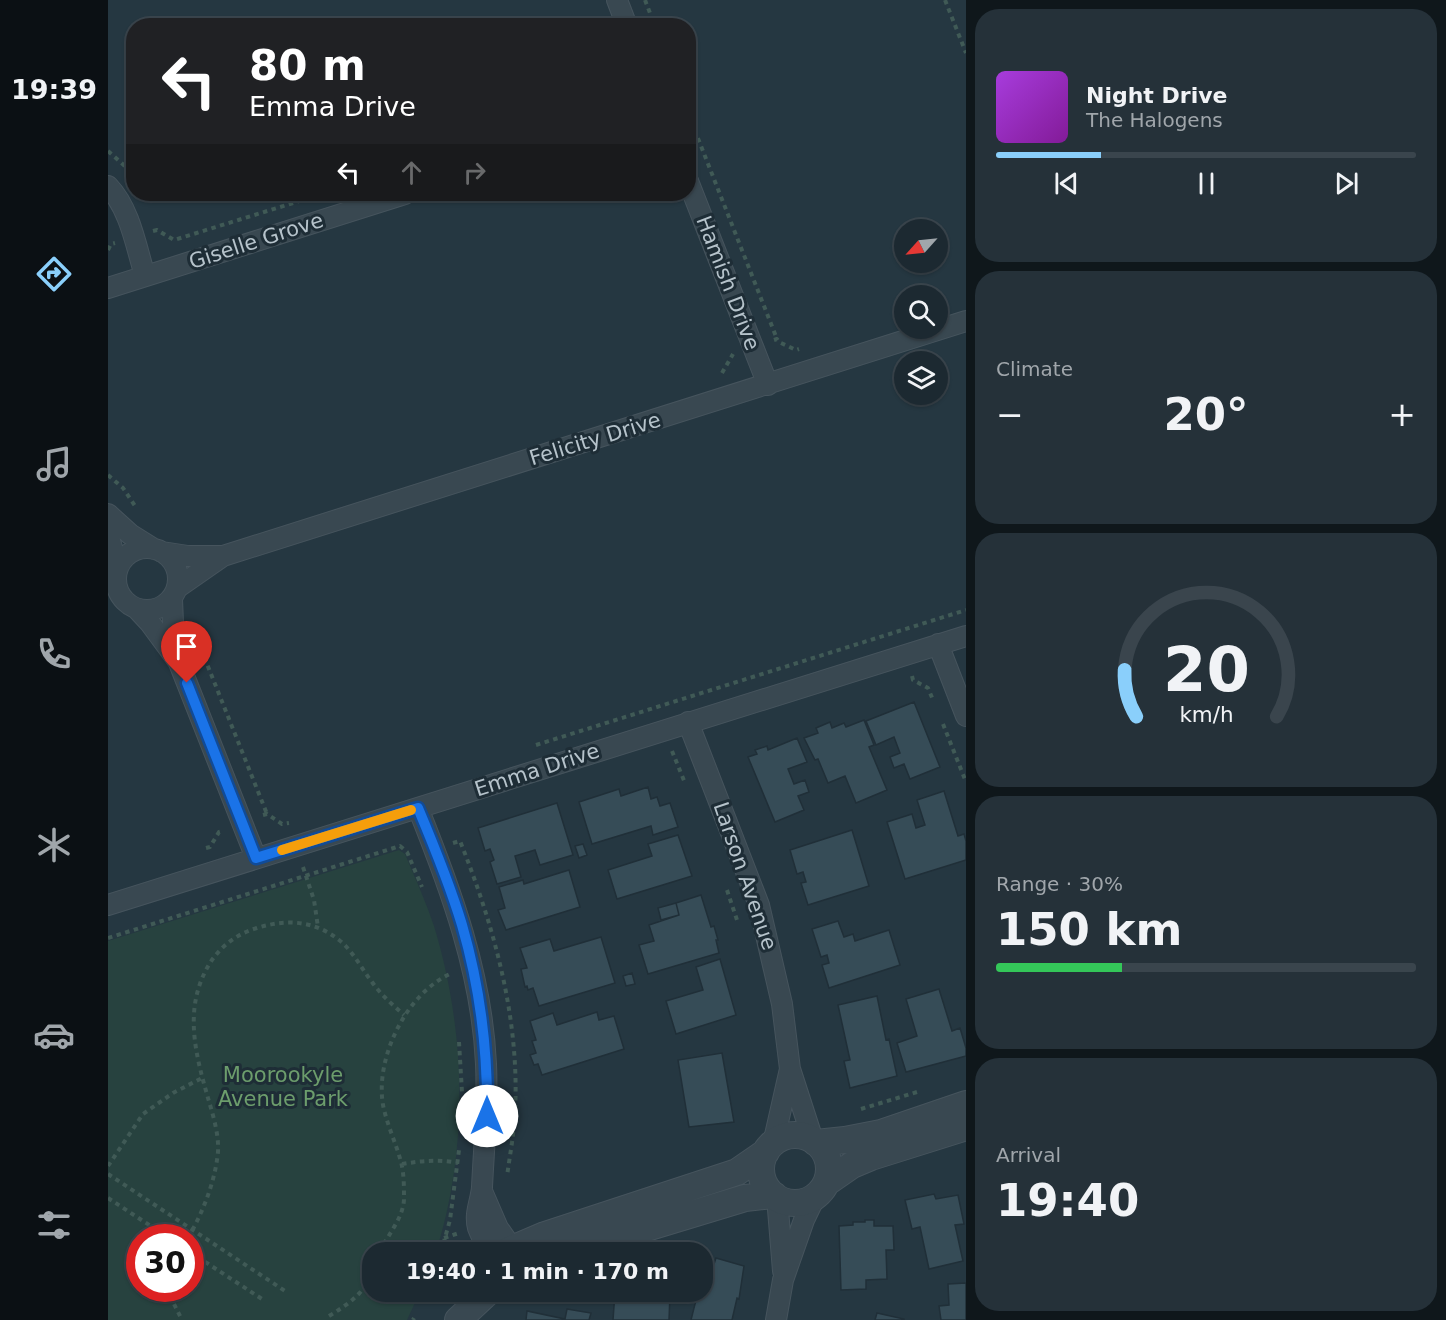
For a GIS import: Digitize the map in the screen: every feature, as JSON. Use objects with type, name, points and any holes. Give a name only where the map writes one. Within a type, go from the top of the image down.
[{"type":"street","points":[[617,0],[624,18]]},
{"type":"street","points":[[108,186],[121,204],[146,276]]},
{"type":"street","name":"Giselle Grove","points":[[108,288],[383,201]]},
{"type":"street","name":"Hamish Drive","points":[[696,201],[768,385]]},
{"type":"street","name":"Felicity Drive","points":[[158,550],[188,556],[223,556],[966,321]]},
{"type":"street","points":[[108,514],[130,534],[170,558],[176,567],[178,577],[173,623],[179,663]]},
{"type":"street","points":[[108,534],[114,574],[124,605],[150,622],[179,663],[256,858]]},
{"type":"street","points":[[114,574],[128,554],[145,548],[158,550]]},
{"type":"street","name":"Felicity Drive","points":[[175,593],[223,556]]},
{"type":"street","points":[[124,605],[156,609],[175,593]]},
{"type":"street","name":"Emma Drive","points":[[108,905],[966,636]]},
{"type":"street","points":[[938,644],[966,716]]},
{"type":"street","name":"Larson Avenue","points":[[688,722],[759,905],[782,1004],[790,1069],[814,1141]]},
{"type":"street","points":[[418,808],[461,923],[478,993],[486,1062],[487,1132],[482,1191],[502,1242]]},
{"type":"street","name":"Larson Avenue","points":[[769,1148],[790,1069]]},
{"type":"street","points":[[528,1242],[721,1179],[737,1172],[788,1136],[796,1135],[814,1141],[844,1140],[881,1132],[966,1104]]},
{"type":"street","points":[[769,1148],[762,1160],[766,1187],[784,1201],[797,1203],[821,1189],[852,1165],[966,1127]]},
{"type":"street","points":[[776,1320],[783,1280],[804,1220],[821,1189],[829,1165],[822,1149],[814,1141]]},
{"type":"street","points":[[600,1242],[745,1198],[775,1196]]},
{"type":"street","points":[[775,1196],[783,1280]]},
{"type":"street","points":[[456,1320],[462,1302]]},
{"type":"street","points":[[456,1320],[477,1302]]},
{"type":"path","points":[[645,0],[652,18]]},
{"type":"path","points":[[945,0],[966,53]]},
{"type":"path","points":[[696,133],[777,339],[796,350],[807,346]]},
{"type":"path","points":[[108,151],[126,167]]},
{"type":"path","points":[[108,250],[111,244],[157,230],[174,240],[299,201]]},
{"type":"path","points":[[712,376],[723,373],[731,355],[777,339]]},
{"type":"path","points":[[108,475],[123,488],[136,507]]},
{"type":"path","points":[[531,746],[966,609]]},
{"type":"path","points":[[897,631],[913,680],[928,688],[937,709]]},
{"type":"path","points":[[199,642],[267,814],[282,824],[298,820]]},
{"type":"path","points":[[656,707],[689,793]]},
{"type":"path","points":[[941,719],[966,782]]},
{"type":"path","points":[[198,851],[210,847],[219,832],[267,814]]},
{"type":"path","points":[[288,823],[314,900],[318,927]]},
{"type":"path","points":[[108,938],[400,846],[408,852],[422,888]]},
{"type":"path","points":[[725,884],[739,925]]},
{"type":"path","points":[[195,1224],[206,1201],[218,1152],[216,1131],[202,1078],[192,1022],[199,983],[220,950],[234,938],[271,923],[305,923],[318,927],[348,948],[374,984],[404,1015]]},
{"type":"path","points":[[447,963],[452,986]]},
{"type":"path","points":[[385,1242],[404,1202],[402,1164],[385,1115],[382,1090],[388,1054],[404,1015],[432,984],[450,975]]},
{"type":"path","points":[[459,1035],[462,1102]]},
{"type":"path","points":[[108,1166],[143,1114],[173,1093],[202,1078]]},
{"type":"path","points":[[854,1111],[921,1090]]},
{"type":"path","points":[[444,1242],[450,1220],[460,1142]]},
{"type":"path","points":[[402,1164],[445,1160],[483,1167]]},
{"type":"path","points":[[108,1174],[183,1224]]},
{"type":"path","points":[[108,1198],[148,1224]]},
{"type":"path","points":[[204,1238],[285,1291]]},
{"type":"path","points":[[204,1261],[262,1299]]},
{"type":"path","points":[[329,1317],[354,1300],[362,1291]]},
{"type":"path","points":[[173,1302],[182,1320]]},
{"type":"green space","name":"Moorookyle Avenue Park","points":[[399,850],[405,854],[431,917],[445,966],[457,1048],[459,1089],[454,1172],[439,1242],[362,1242],[362,1302],[415,1302],[407,1320],[108,1320],[108,941]]},
{"type":"building","points":[[914,702],[940,767],[910,779],[904,764],[894,768],[890,757],[900,753],[894,737],[876,745],[866,721]]},
{"type":"building","points":[[864,720],[874,745],[869,747],[887,790],[856,803],[845,776],[828,783],[818,759],[815,760],[804,738],[818,733],[816,728],[830,722],[832,728],[844,723],[846,727]]},
{"type":"building","points":[[797,738],[807,762],[788,769],[794,784],[805,780],[809,792],[798,796],[804,810],[775,822],[748,757],[757,754],[755,750],[767,746],[768,750]]},
{"type":"building","points":[[648,787],[651,799],[657,797],[660,806],[670,803],[678,827],[653,835],[651,826],[592,844],[579,802],[619,789],[621,796]]},
{"type":"building","points":[[944,791],[958,836],[964,834],[966,860],[905,879],[887,822],[912,814],[916,828],[925,825],[917,800]]},
{"type":"building","points":[[557,803],[573,855],[540,865],[535,850],[515,856],[521,877],[497,884],[490,862],[494,860],[490,849],[485,851],[478,828]]},
{"type":"building","points":[[852,830],[869,886],[808,905],[801,883],[806,882],[803,872],[797,874],[790,850]]},
{"type":"building","points":[[678,835],[692,876],[617,899],[608,870],[652,856],[648,844]]},
{"type":"building","points":[[583,844],[587,855],[579,858],[575,846]]},
{"type":"building","points":[[569,870],[580,907],[506,930],[498,910],[505,908],[499,887],[523,880],[524,884]]},
{"type":"building","points":[[701,895],[711,927],[714,926],[719,953],[648,974],[639,945],[654,941],[649,925],[679,915],[676,903]]},
{"type":"building","points":[[676,903],[679,915],[661,920],[658,908]]},
{"type":"building","points":[[838,921],[844,937],[853,934],[855,941],[889,930],[900,965],[829,988],[822,965],[829,963],[827,955],[821,957],[812,929]]},
{"type":"building","points":[[601,937],[615,983],[539,1006],[533,988],[528,990],[527,986],[525,987],[521,969],[527,968],[520,948],[550,939],[554,951]]},
{"type":"building","points":[[720,959],[736,1015],[676,1034],[666,1001],[703,990],[696,967]]},
{"type":"building","points":[[632,973],[635,984],[626,986],[623,976]]},
{"type":"building","points":[[939,989],[952,1031],[960,1028],[966,1056],[906,1072],[897,1043],[917,1036],[906,999]]},
{"type":"building","points":[[877,996],[886,1040],[889,1039],[897,1076],[850,1088],[844,1061],[850,1060],[838,1005]]},
{"type":"building","points":[[597,1012],[599,1020],[614,1016],[624,1049],[542,1075],[538,1064],[534,1065],[530,1055],[536,1053],[532,1041],[536,1040],[530,1021],[553,1013],[557,1025]]},
{"type":"building","points":[[722,1053],[734,1122],[689,1127],[678,1060]]},
{"type":"building","points":[[934,1194],[936,1199],[958,1195],[964,1224],[955,1225],[963,1261],[929,1269],[920,1227],[912,1229],[905,1200]]},
{"type":"building","points":[[865,1220],[874,1220],[874,1226],[893,1226],[894,1250],[886,1250],[887,1279],[866,1280],[866,1289],[841,1290],[839,1226],[853,1225],[853,1222],[865,1222]]},
{"type":"building","points":[[716,1258],[744,1266],[739,1299],[737,1298],[732,1320],[691,1320],[696,1302],[713,1302]]},
{"type":"building","points":[[966,1283],[966,1320],[941,1320],[939,1306],[949,1305],[948,1284]]},
{"type":"building","points":[[614,1302],[670,1302],[669,1320],[613,1320]]},
{"type":"building","points":[[567,1309],[591,1313],[589,1320],[526,1320],[527,1311],[565,1319]]},
{"type":"building","points":[[877,1313],[904,1319],[904,1320],[875,1320]]},
{"type":"slow traffic","points":[[282,850],[411,810]]},
{"type":"route","points":[[187,683],[256,858],[418,808],[461,923],[478,993],[486,1062],[487,1116]]}]
